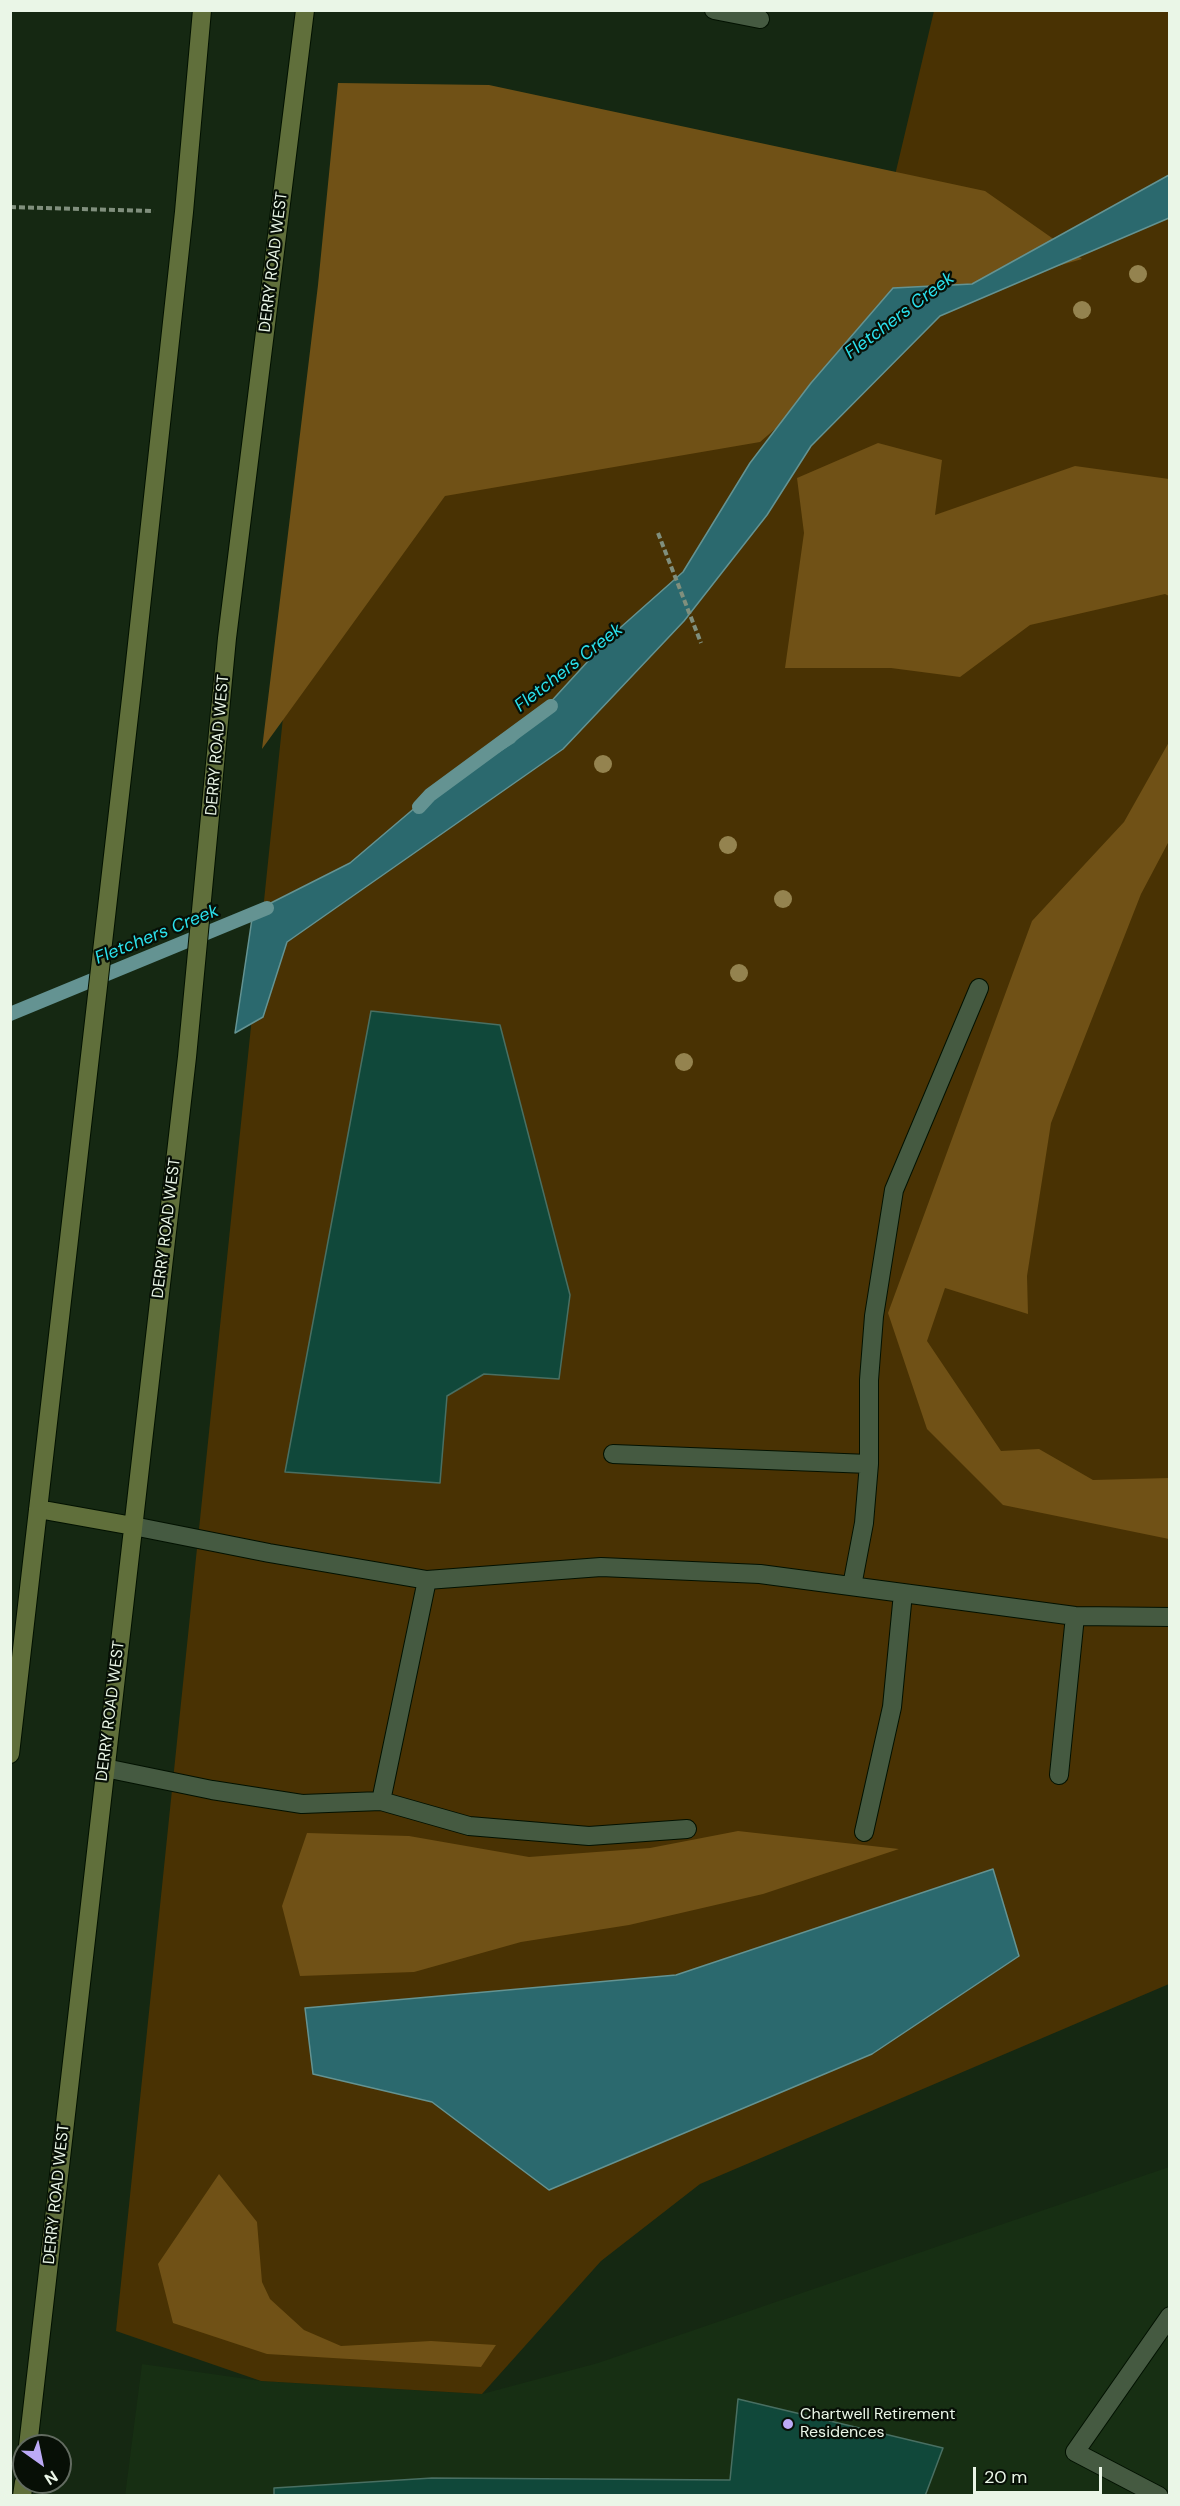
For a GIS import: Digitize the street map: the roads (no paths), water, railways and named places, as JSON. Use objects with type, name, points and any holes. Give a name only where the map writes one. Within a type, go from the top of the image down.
[{"type":"main road","points":[[10,1755],[108,909],[184,212],[202,10]]},
{"type":"main road","name":"DERRY ROAD WEST","points":[[29,2434],[187,1057],[206,877],[227,638],[304,10]]},
{"type":"main road","points":[[38,1509],[133,1526]]},
{"type":"lane","points":[[714,10],[760,19]]},
{"type":"lane","points":[[852,1586],[864,1523],[869,1464],[869,1380],[874,1316],[894,1190],[979,988]]},
{"type":"lane","points":[[613,1454],[869,1464]]},
{"type":"lane","points":[[133,1526],[269,1553],[427,1580],[601,1567],[760,1574],[1075,1616],[1170,1617]]},
{"type":"lane","points":[[381,1801],[427,1580]]},
{"type":"lane","points":[[864,1832],[892,1707],[903,1593]]},
{"type":"lane","points":[[1059,1775],[1075,1616]]},
{"type":"lane","points":[[105,1768],[212,1790],[302,1804],[381,1801],[469,1826],[590,1836],[687,1829]]},
{"type":"lane","points":[[1159,2496],[1076,2452],[1170,2316]]},
{"type":"water","points":[[1169,175],[1169,218],[940,316],[811,446],[767,515],[684,621],[563,749],[287,942],[263,1017],[235,1033],[253,912],[350,863],[430,795],[514,742],[612,635],[683,572],[750,463],[811,383],[893,288],[972,284]]},
{"type":"water","points":[[993,1869],[1019,1956],[872,2054],[549,2190],[432,2102],[313,2074],[305,2008],[676,1975]]},
{"type":"waterway","name":"Fletchers Creek","points":[[419,807],[430,795],[551,706]]},
{"type":"waterway","name":"Fletchers Creek","points":[[10,1014],[267,908]]},
{"type":"place","name":"Chartwell Retirement Residences","points":[[788,2424]]}]
